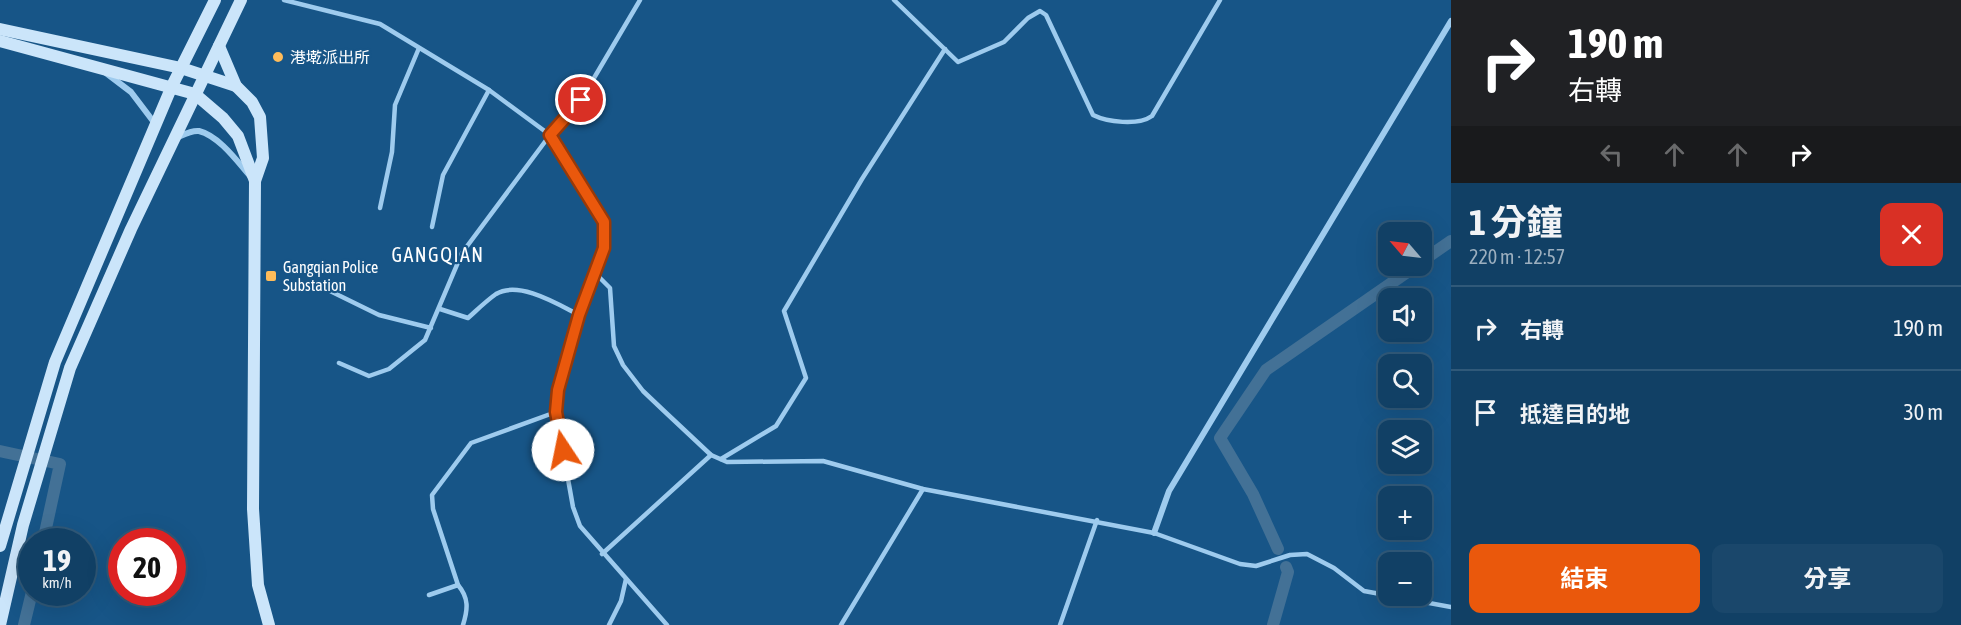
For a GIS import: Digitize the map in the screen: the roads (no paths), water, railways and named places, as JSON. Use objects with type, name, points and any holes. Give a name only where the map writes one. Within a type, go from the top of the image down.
[{"type":"main road","points":[[0,546],[24,458],[55,362],[172,86],[215,0]]},
{"type":"main road","points":[[0,625],[22,525],[70,368],[173,139],[241,0]]},
{"type":"main road","points":[[0,29],[181,68],[236,86]]},
{"type":"main road","points":[[0,41],[96,65],[195,94],[223,118],[238,136],[255,181]]},
{"type":"main road","points":[[219,46],[236,86],[252,102],[260,117],[263,158],[255,181],[253,509],[258,585],[269,625]]},
{"type":"street","points":[[1154,533],[1169,491],[1451,21]]},
{"type":"street","points":[[96,65],[130,92],[156,125]]},
{"type":"street","points":[[173,139],[188,132],[199,131],[214,139],[255,181]]},
{"type":"lane","points":[[284,0],[380,24],[489,90],[550,135],[604,222],[604,248],[579,315],[558,390],[556,412],[573,507],[580,526],[666,625]]},
{"type":"lane","points":[[339,363],[369,376],[389,369],[425,340],[462,253],[550,135],[581,100],[640,0]]},
{"type":"lane","points":[[894,0],[958,63],[1004,42],[1028,18],[1040,11],[1046,15],[1093,115],[1099,118],[1138,122],[1152,116],[1220,0]]},
{"type":"lane","points":[[380,208],[392,152],[395,105],[419,48]]},
{"type":"lane","points":[[721,459],[776,426],[806,378],[784,310],[862,179],[945,49]]},
{"type":"lane","points":[[432,227],[443,175],[489,90]]},
{"type":"lane","points":[[594,272],[610,288],[614,346],[623,364],[643,390],[711,455],[721,459],[736,464],[823,461],[923,489],[1097,520],[1154,533],[1240,564],[1256,566],[1290,555],[1306,554],[1334,568],[1364,591],[1451,607]]},
{"type":"lane","points":[[328,290],[379,315],[431,328]]},
{"type":"lane","points":[[440,309],[468,318],[498,293],[505,291],[533,293],[579,315]]},
{"type":"lane","points":[[463,625],[468,607],[464,592],[458,585],[433,509],[432,495],[471,443],[556,412]]},
{"type":"lane","points":[[602,554],[711,455]]},
{"type":"lane","points":[[841,625],[923,489]]},
{"type":"lane","points":[[1060,625],[1097,520]]},
{"type":"lane","points":[[609,625],[621,601],[626,579]]},
{"type":"lane","points":[[429,595],[458,585]]},
{"type":"waterway","points":[[1432,254],[1451,241]]},
{"type":"waterway","points":[[1278,549],[1253,494],[1220,438],[1266,370],[1402,276]]},
{"type":"waterway","points":[[0,451],[60,464],[46,528]]},
{"type":"waterway","points":[[1273,625],[1288,572],[1286,567]]},
{"type":"waterway","points":[[24,625],[29,606]]},
{"type":"place","name":"港墘派出所","points":[[278,57]]},
{"type":"place","name":"Gangqian Police Substation","points":[[271,276]]},
{"type":"district","name":"GANGQIAN","points":[[438,254]]}]
